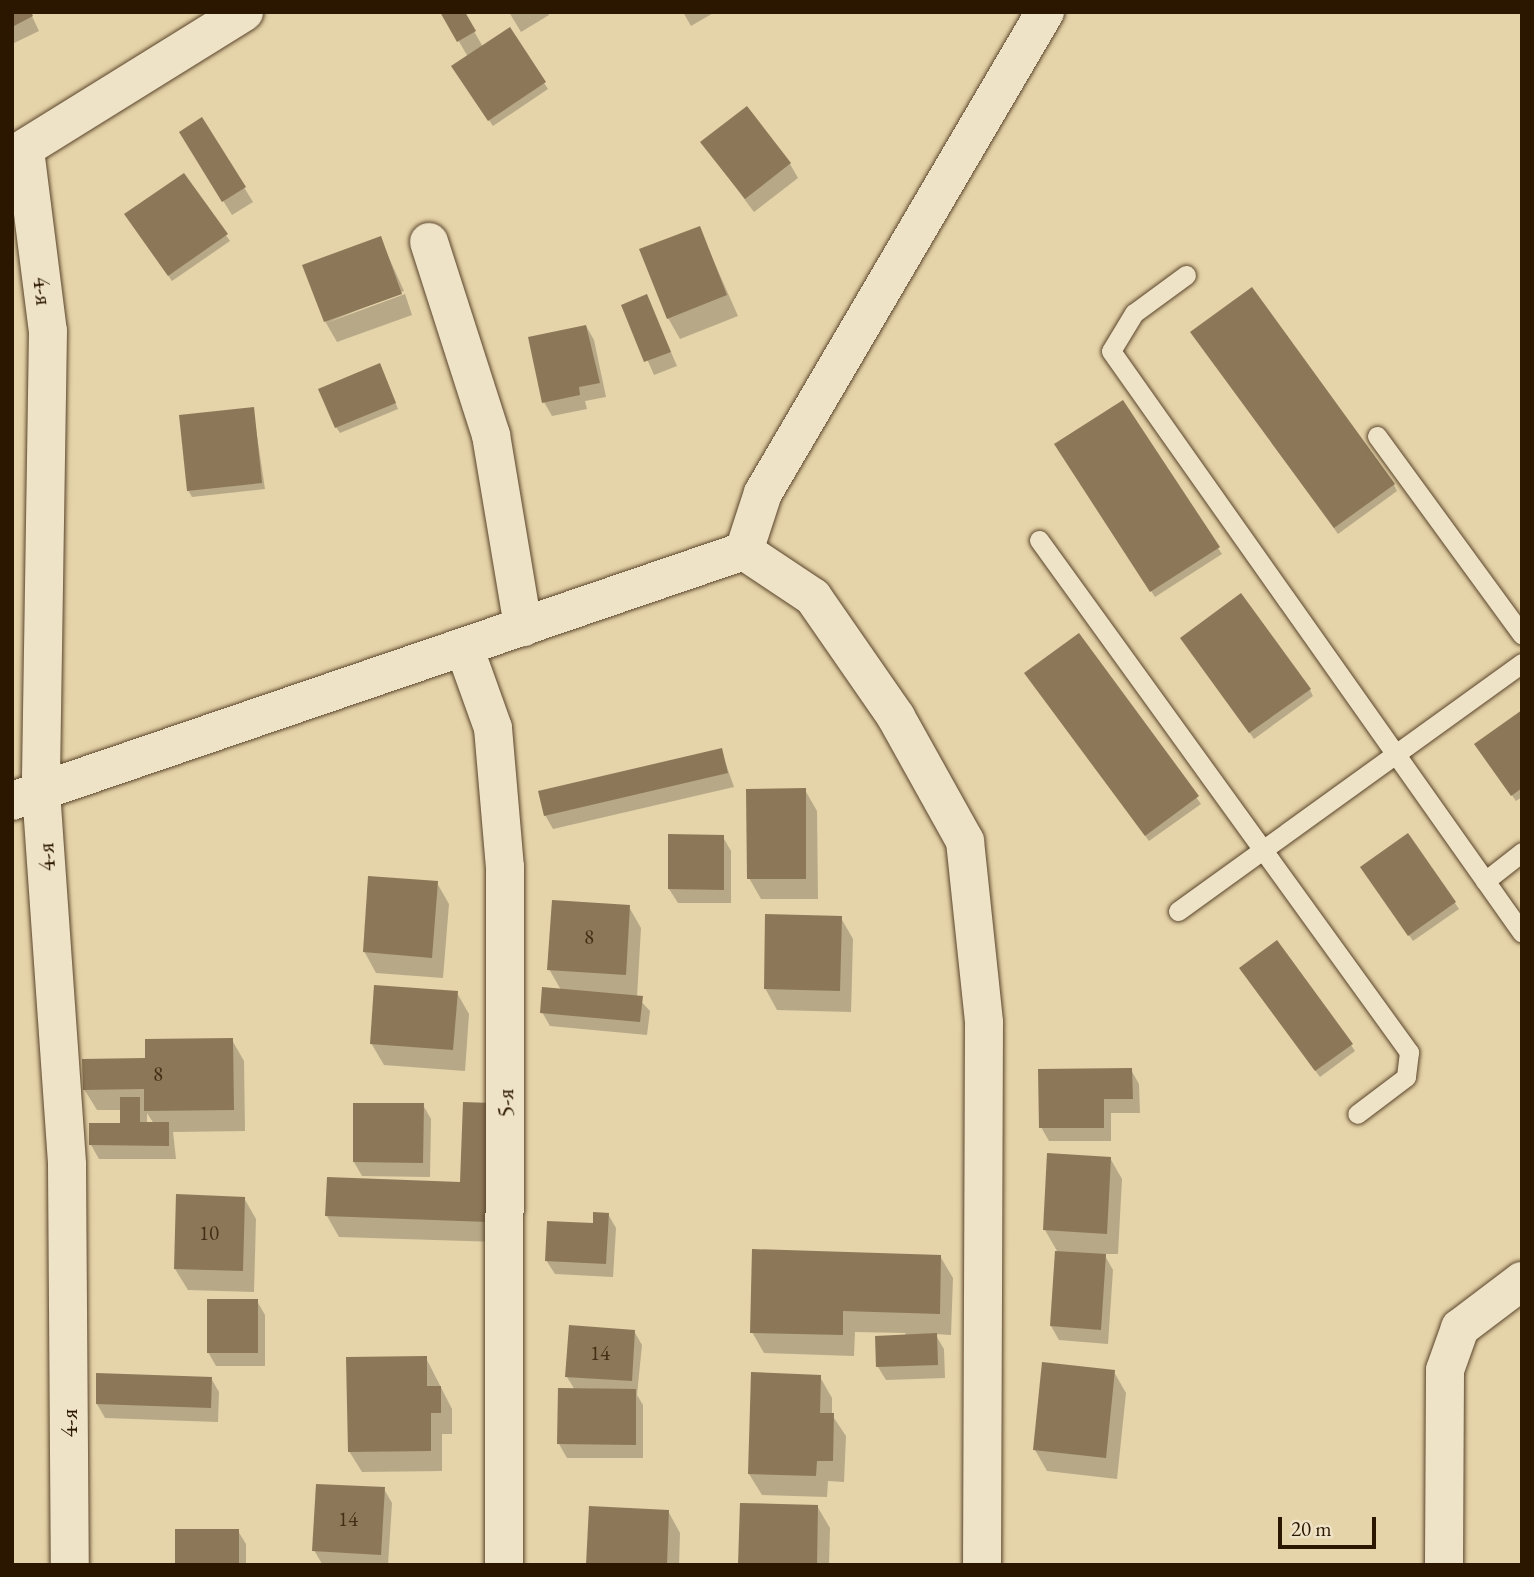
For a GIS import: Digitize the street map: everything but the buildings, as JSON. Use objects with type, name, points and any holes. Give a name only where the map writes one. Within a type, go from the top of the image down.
[{"type":"street","points":[[19,153],[244,12]]},
{"type":"street","points":[[744,551],[763,493],[1045,12]]},
{"type":"street","name":"4-я","points":[[19,153],[48,331],[27,796],[67,1165],[70,1565]]},
{"type":"street","points":[[429,242],[491,435],[523,627]]},
{"type":"street","points":[[27,796],[744,551]]},
{"type":"street","points":[[744,551],[813,597],[896,717],[964,841],[984,1023],[982,1565]]},
{"type":"street","name":"5-я","points":[[464,647],[493,728],[505,867],[504,1565]]},
{"type":"street","points":[[1444,1565],[1445,1370],[1460,1328],[1522,1282]]},
{"type":"lane","points":[[1186,275],[1134,313],[1111,351],[1522,933]]},
{"type":"lane","points":[[1377,436],[1522,635]]},
{"type":"lane","points":[[1039,540],[1409,1052],[1406,1077],[1357,1114]]},
{"type":"lane","points":[[1178,911],[1522,663]]},
{"type":"lane","points":[[1485,881],[1522,852]]}]
